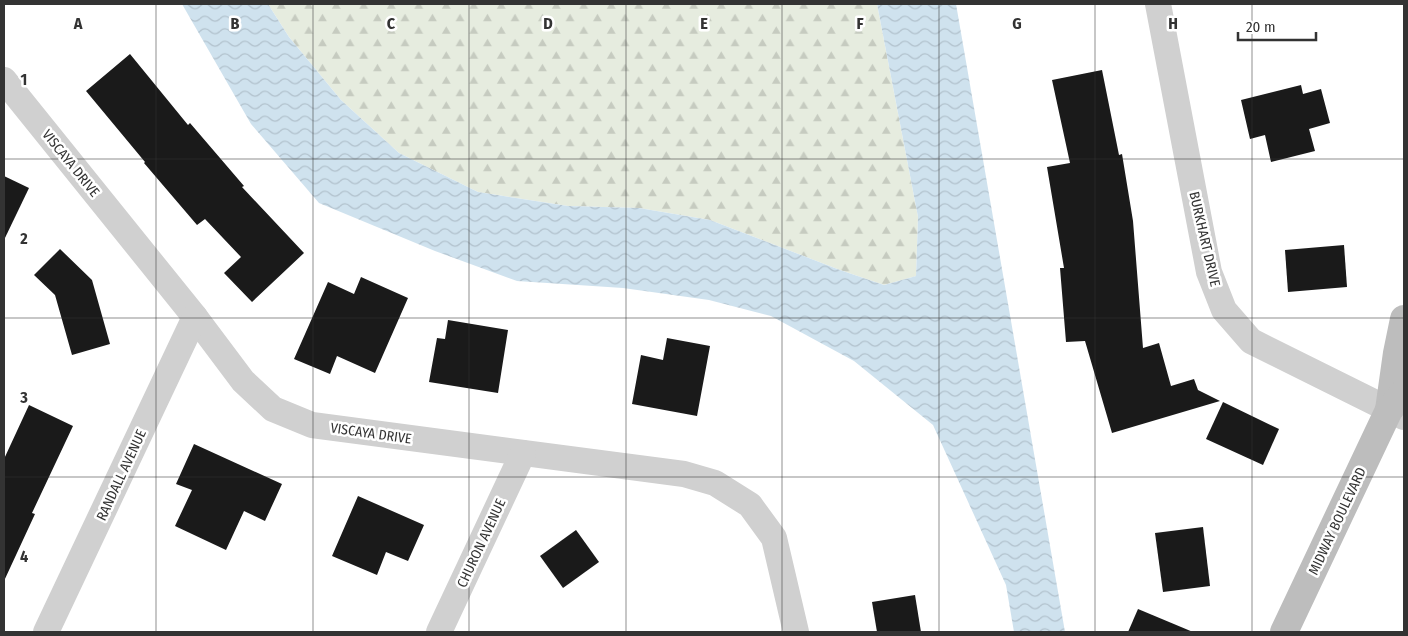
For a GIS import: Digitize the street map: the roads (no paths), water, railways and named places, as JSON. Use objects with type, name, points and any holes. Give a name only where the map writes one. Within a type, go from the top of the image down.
[{"type":"street","name":"BURKHART DRIVE","points":[[1158,4],[1209,272],[1224,310],[1251,341],[1399,406]]},
{"type":"street","name":"VISCAYA DRIVE","points":[[4,80],[195,317],[243,381],[274,409],[312,425],[684,474],[715,483],[750,505],[774,538],[796,632]]},
{"type":"street","name":"RANDALL AVENUE","points":[[46,632],[195,317]]},
{"type":"street","name":"MIDWAY BOULEVARD","points":[[1284,632],[1399,406],[1396,353],[1404,319]]},
{"type":"street","name":"CHURON AVENUE","points":[[439,632],[523,453]]},
{"type":"water","points":[[182,4],[268,4],[289,37],[341,100],[399,153],[478,192],[568,206],[639,208],[710,220],[884,285],[916,276],[918,217],[877,4],[956,4],[1065,632],[1014,632],[1006,585],[933,425],[854,361],[771,316],[709,300],[623,288],[517,281],[435,251],[319,203],[251,124]]}]
